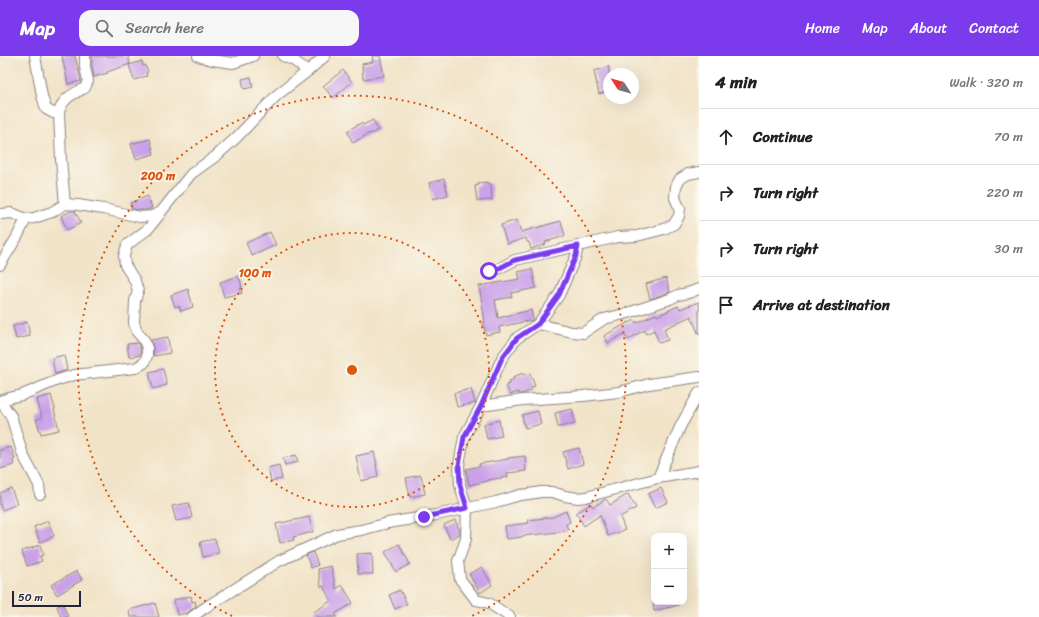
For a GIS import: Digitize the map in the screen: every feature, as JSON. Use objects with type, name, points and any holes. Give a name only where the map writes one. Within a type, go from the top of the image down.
[{"type":"street","points":[[36,56],[42,96],[46,109],[53,113],[59,113]]},
{"type":"street","points":[[65,204],[59,113],[60,107],[70,95],[86,88],[88,81],[85,67],[85,56]]},
{"type":"street","points":[[198,56],[233,63],[252,56]]},
{"type":"street","points":[[282,56],[293,60],[308,71]]},
{"type":"street","points":[[40,494],[39,485],[23,455],[11,416],[0,402],[22,395],[74,374],[135,368],[144,363],[147,356],[147,348],[144,340],[137,332],[134,323],[135,301],[138,291],[135,281],[125,265],[124,256],[127,245],[148,229],[191,174],[216,156],[236,138],[277,95],[325,56]]},
{"type":"street","points":[[489,271],[496,270],[515,260],[618,238],[637,236],[664,229],[674,224],[680,216],[680,209],[675,198],[676,186],[680,179],[688,174],[699,172]]},
{"type":"street","points":[[0,214],[12,213],[26,219],[34,218],[52,212],[65,204],[103,209],[140,217],[152,216],[161,212]]},
{"type":"street","points":[[0,265],[26,219]]},
{"type":"street","points":[[510,617],[489,603],[476,600],[460,579],[458,560],[466,539],[467,508],[460,485],[459,465],[464,437],[481,406],[502,358],[517,338],[538,324],[559,295],[576,256],[578,246]]},
{"type":"street","points":[[538,324],[583,333],[604,319],[670,300],[678,295],[699,289]]},
{"type":"street","points":[[481,406],[523,400],[619,392],[649,384],[699,377]]},
{"type":"street","points":[[658,478],[681,425],[699,393]]},
{"type":"street","points":[[192,617],[279,561],[338,534],[388,523],[436,515],[496,502],[520,495],[552,492],[578,498],[586,497],[658,478],[699,471]]},
{"type":"building","points":[[62,56],[75,56],[81,81],[68,84]]},
{"type":"building","points":[[92,56],[128,56],[130,64],[94,77]]},
{"type":"building","points":[[372,56],[380,56],[384,76],[363,79],[362,64],[373,62]]},
{"type":"building","points":[[142,61],[143,66],[145,65],[148,72],[146,73],[147,76],[134,80],[129,65]]},
{"type":"building","points":[[603,69],[603,93],[599,94],[594,71]]},
{"type":"building","points":[[343,70],[352,82],[333,98],[323,86]]},
{"type":"building","points":[[251,77],[253,87],[244,89],[242,79]]},
{"type":"building","points":[[373,120],[378,130],[353,143],[347,131],[361,123],[363,125]]},
{"type":"building","points":[[150,139],[154,154],[136,159],[131,144]]},
{"type":"building","points":[[444,179],[448,195],[433,199],[429,183]]},
{"type":"building","points":[[487,182],[487,184],[491,184],[492,200],[477,201],[475,186],[479,185],[478,183]]},
{"type":"building","points":[[148,196],[152,208],[147,210],[132,209],[130,203]]},
{"type":"building","points":[[71,211],[75,211],[81,223],[67,230],[61,216]]},
{"type":"building","points":[[517,220],[521,232],[561,221],[565,236],[545,242],[546,244],[531,249],[526,238],[507,244],[501,225]]},
{"type":"building","points":[[270,232],[276,245],[252,256],[246,243]]},
{"type":"building","points":[[532,269],[536,288],[511,293],[512,297],[495,300],[498,318],[531,310],[533,320],[499,327],[500,332],[486,335],[483,323],[485,322],[479,286],[520,279],[518,272]]},
{"type":"building","points":[[239,276],[242,293],[224,297],[220,282]]},
{"type":"building","points":[[666,278],[670,292],[650,299],[646,284]]},
{"type":"building","points":[[188,289],[193,307],[181,311],[179,306],[175,307],[171,295]]},
{"type":"building","points":[[699,302],[699,335],[691,316],[664,329],[668,340],[659,343],[654,330],[646,334],[644,330],[628,340],[624,334],[608,343],[604,336],[634,320],[636,323],[656,314],[657,316],[678,306],[680,309]]},
{"type":"building","points":[[27,322],[30,336],[16,339],[13,326]]},
{"type":"building","points":[[168,337],[170,353],[154,356],[151,340]]},
{"type":"building","points":[[138,343],[140,355],[129,357],[127,344]]},
{"type":"building","points":[[64,355],[67,370],[55,374],[52,358]]},
{"type":"building","points":[[163,369],[167,385],[153,389],[149,372]]},
{"type":"building","points":[[523,373],[523,375],[530,373],[535,386],[531,388],[532,390],[522,394],[519,394],[518,392],[510,395],[506,385],[510,384],[509,381],[514,379],[513,377]]},
{"type":"building","points":[[471,389],[475,403],[457,407],[454,393]]},
{"type":"building","points":[[51,395],[59,430],[41,434],[36,419],[42,418],[37,399]]},
{"type":"building","points":[[572,409],[575,424],[558,427],[555,413]]},
{"type":"building","points":[[538,411],[541,424],[525,428],[522,415]]},
{"type":"building","points":[[499,420],[502,436],[487,439],[484,424]]},
{"type":"building","points":[[11,447],[15,459],[13,460],[14,465],[0,469],[0,450]]},
{"type":"building","points":[[579,448],[583,464],[568,469],[563,452]]},
{"type":"building","points":[[374,452],[378,477],[361,481],[356,456]]},
{"type":"building","points":[[296,455],[298,462],[285,465],[283,458]]},
{"type":"building","points":[[525,456],[526,471],[507,473],[508,477],[469,485],[466,469],[480,466],[479,464]]},
{"type":"building","points":[[279,465],[282,479],[271,481],[268,468]]},
{"type":"building","points":[[421,475],[425,494],[410,497],[406,478]]},
{"type":"building","points":[[11,488],[17,504],[2,510],[0,505],[0,493]]},
{"type":"building","points":[[661,488],[668,502],[655,508],[648,494]]},
{"type":"building","points":[[628,494],[636,508],[620,517],[625,530],[608,536],[600,515],[584,526],[576,513],[591,504],[593,507],[606,499],[610,505]]},
{"type":"building","points":[[189,503],[192,518],[176,521],[172,506]]},
{"type":"building","points":[[566,511],[570,522],[566,524],[568,530],[507,539],[505,526],[529,523],[528,520],[553,517]]},
{"type":"building","points":[[309,517],[313,532],[293,537],[294,540],[280,543],[276,524]]},
{"type":"building","points":[[455,520],[460,534],[450,539],[444,525]]},
{"type":"building","points":[[48,521],[54,536],[40,542],[34,527]]},
{"type":"building","points":[[215,539],[219,553],[203,557],[200,542]]},
{"type":"building","points":[[399,544],[410,564],[396,572],[385,552]]},
{"type":"building","points":[[40,545],[43,555],[40,556],[42,561],[27,566],[22,551]]},
{"type":"building","points":[[313,552],[318,565],[311,568],[306,555]]},
{"type":"building","points":[[372,553],[373,574],[358,574],[357,554]]},
{"type":"building","points":[[331,566],[336,589],[342,585],[353,603],[335,614],[337,617],[317,617],[314,612],[331,601],[323,586],[321,587],[318,569]]},
{"type":"building","points":[[482,567],[492,585],[480,593],[469,574]]},
{"type":"building","points":[[77,571],[82,580],[57,595],[51,585]]},
{"type":"building","points":[[400,590],[407,604],[395,609],[389,595]]},
{"type":"building","points":[[191,596],[192,602],[195,601],[196,606],[187,613],[177,615],[174,600]]},
{"type":"building","points":[[155,603],[159,617],[130,617],[129,610]]},
{"type":"building","points":[[63,604],[68,617],[61,617],[57,606]]},
{"type":"building","points":[[653,605],[679,605],[654,611]]},
{"type":"route","points":[[424,517],[467,508],[460,485],[459,465],[464,437],[481,406],[502,358],[517,338],[538,324],[559,295],[576,256],[578,246],[515,260],[496,270],[489,271]]}]
